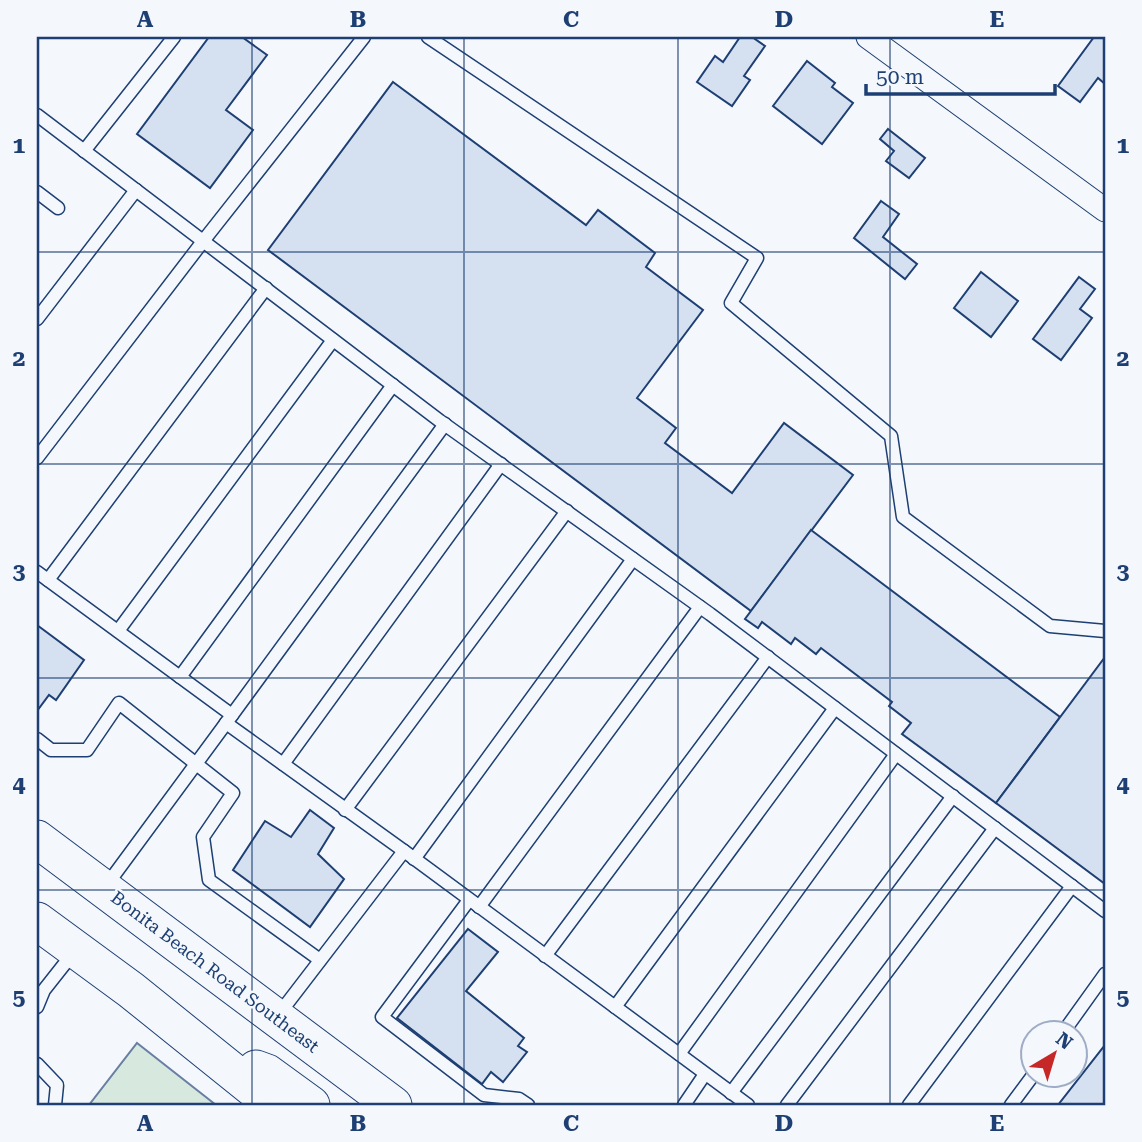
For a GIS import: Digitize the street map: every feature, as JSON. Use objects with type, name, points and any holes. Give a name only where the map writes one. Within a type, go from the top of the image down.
[{"type":"main road","name":"Bonita Beach Road Southeast","points":[[37,839],[393,1105]]},
{"type":"main road","points":[[37,921],[274,1105]]},
{"type":"main road","points":[[203,1048],[267,1073],[311,1105]]},
{"type":"street","points":[[868,37],[1105,210]]},
{"type":"lane","points":[[85,151],[174,37]]},
{"type":"lane","points":[[37,458],[204,240],[365,37]]},
{"type":"lane","points":[[428,37],[757,258],[731,303],[891,436],[903,517],[1050,626],[1105,631]]},
{"type":"lane","points":[[37,115],[445,424],[768,657],[1105,911]]},
{"type":"lane","points":[[37,318],[136,190]]},
{"type":"lane","points":[[37,192],[58,208]]},
{"type":"lane","points":[[48,580],[266,288]]},
{"type":"lane","points":[[118,631],[333,340]]},
{"type":"lane","points":[[180,677],[393,385]]},
{"type":"lane","points":[[104,889],[445,424]]},
{"type":"lane","points":[[282,764],[501,464]]},
{"type":"lane","points":[[345,810],[567,511]]},
{"type":"lane","points":[[276,1018],[320,960],[409,855],[633,559]]},
{"type":"lane","points":[[37,572],[180,677],[282,764],[748,1105]]},
{"type":"lane","points":[[528,1105],[519,1099],[484,1096],[382,1017],[474,903],[700,607]]},
{"type":"lane","points":[[545,956],[768,657]]},
{"type":"lane","points":[[37,739],[51,750],[87,750],[119,703],[233,793],[203,837],[209,880],[320,960]]},
{"type":"lane","points":[[615,1007],[835,708]]},
{"type":"lane","points":[[679,1054],[896,754]]},
{"type":"lane","points":[[731,1093],[953,796]]},
{"type":"lane","points":[[787,1105],[995,828]]},
{"type":"lane","points":[[909,1105],[1072,886]]},
{"type":"lane","points":[[37,1007],[44,990],[76,949]]},
{"type":"lane","points":[[1072,1020],[1105,974]]},
{"type":"lane","points":[[37,1064],[57,1085],[55,1105]]},
{"type":"lane","points":[[684,1105],[705,1074]]},
{"type":"lane","points":[[1011,1105],[1022,1090]]},
{"type":"shaded area","points":[[137,1043],[216,1105],[89,1105]]},
{"type":"building","points":[[209,37],[242,37],[267,55],[226,110],[253,130],[210,188],[137,134]]},
{"type":"building","points":[[740,37],[752,37],[765,46],[744,76],[750,80],[732,106],[697,82],[715,56],[723,62]]},
{"type":"building","points":[[1094,37],[1105,37],[1105,84],[1098,78],[1080,102],[1058,86]]},
{"type":"building","points":[[807,61],[835,83],[832,87],[853,103],[822,144],[773,106]]},
{"type":"building","points":[[393,82],[586,225],[598,210],[655,253],[646,267],[703,310],[637,398],[676,428],[665,443],[732,493],[784,423],[853,475],[751,611],[268,250]]},
{"type":"building","points":[[888,129],[925,158],[909,178],[886,161],[894,151],[880,139]]},
{"type":"building","points":[[881,201],[899,214],[883,237],[917,264],[905,279],[854,238]]},
{"type":"building","points":[[981,272],[1018,301],[991,337],[954,308]]},
{"type":"building","points":[[1079,277],[1095,289],[1080,309],[1092,318],[1061,360],[1033,339]]},
{"type":"building","points":[[811,530],[1060,717],[996,803],[902,734],[911,723],[889,706],[892,702],[821,648],[816,654],[795,638],[791,644],[762,622],[758,628],[745,619]]},
{"type":"building","points":[[37,625],[84,660],[56,700],[49,695],[37,711]]},
{"type":"building","points":[[1105,657],[1105,884],[996,803]]},
{"type":"building","points":[[310,810],[334,828],[318,854],[344,879],[310,927],[233,870],[265,821],[291,837]]},
{"type":"building","points":[[468,929],[498,952],[466,991],[524,1038],[518,1046],[527,1052],[503,1082],[491,1072],[482,1084],[397,1018]]},
{"type":"building","points":[[1105,1045],[1105,1105],[1058,1105],[1070,1090],[1090,1090],[1090,1064]]}]
